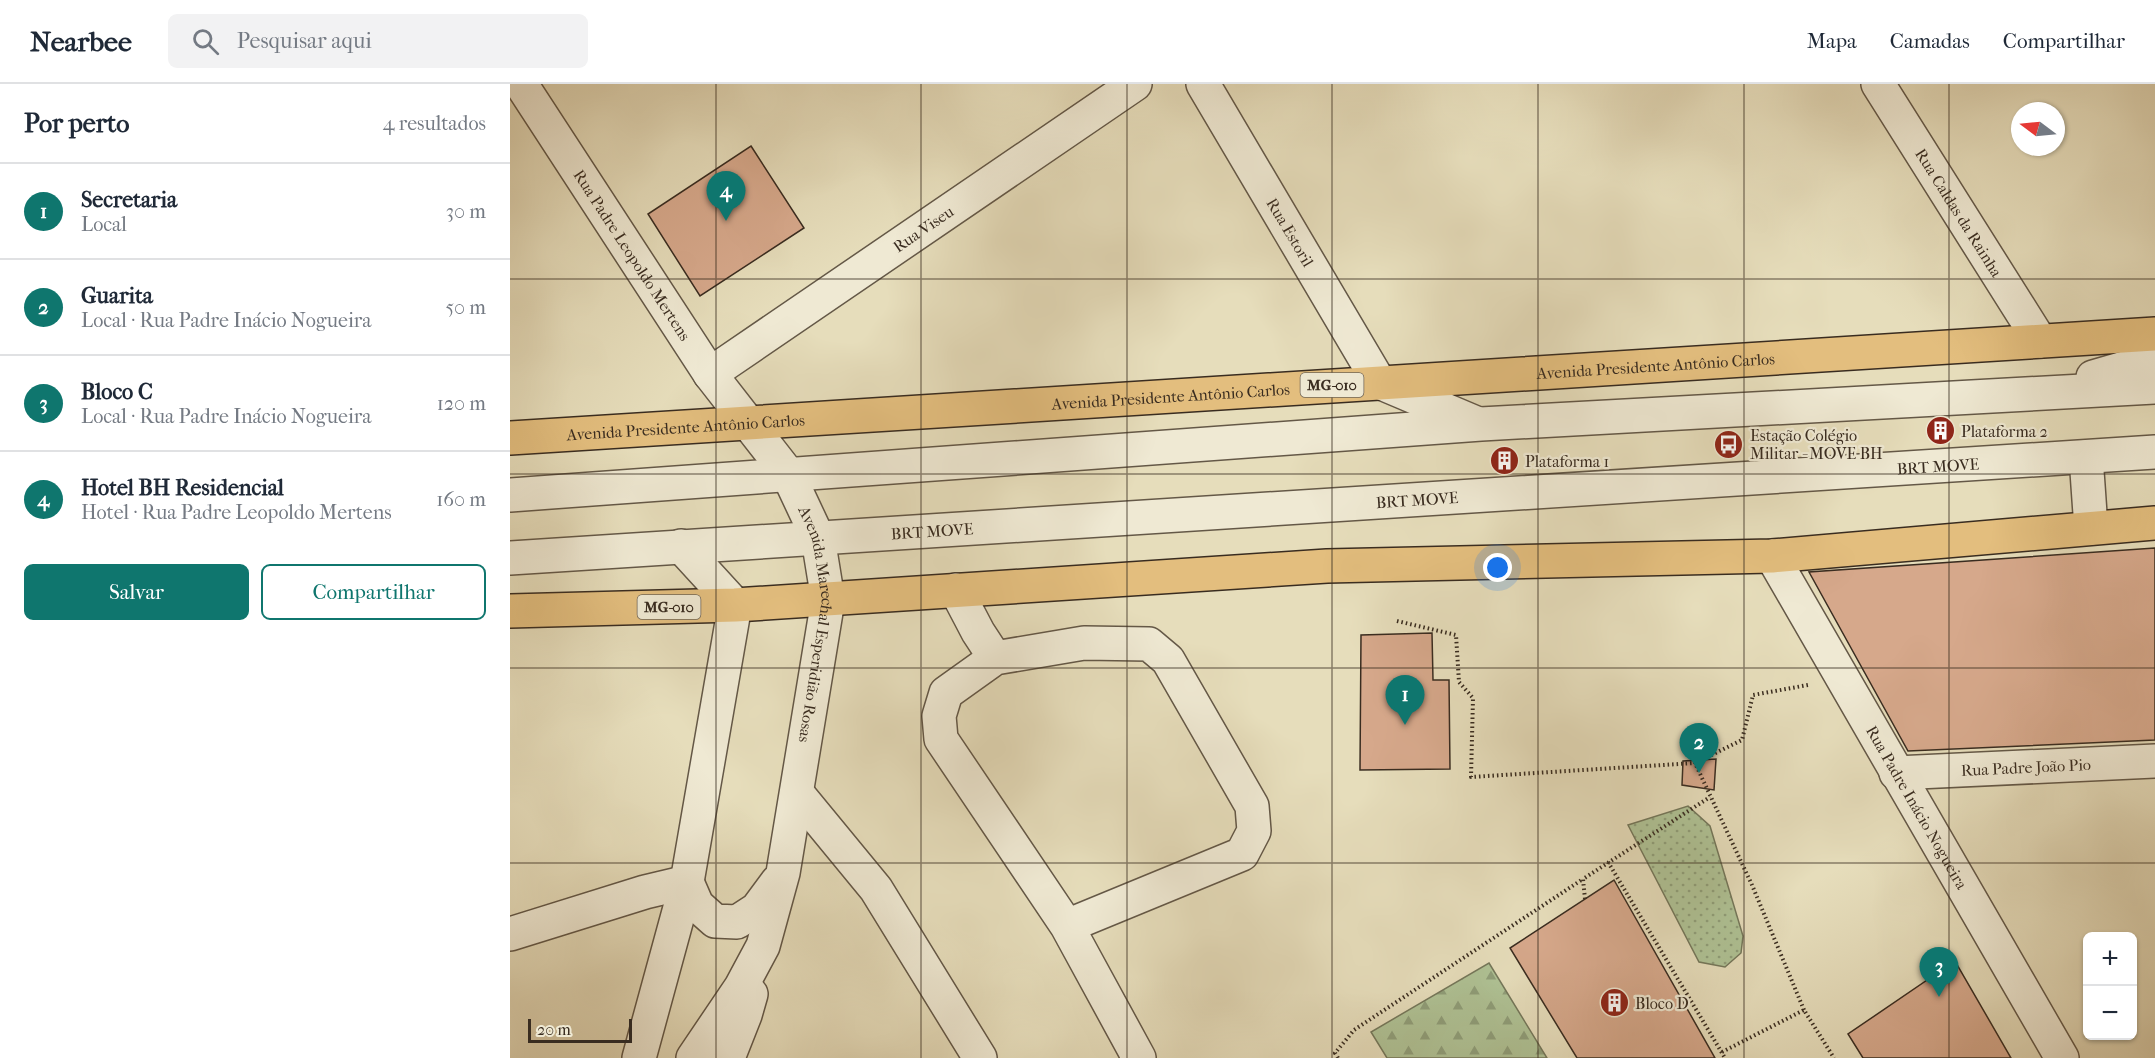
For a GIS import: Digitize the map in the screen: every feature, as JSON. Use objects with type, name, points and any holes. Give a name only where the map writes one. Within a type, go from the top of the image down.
[{"type":"highway","name":"Avenida Presidente Antônio Carlos","points":[[510,438],[2155,334]]},
{"type":"highway","name":"MG-010","points":[[510,611],[828,600],[1327,566],[1773,556],[2155,523]]},
{"type":"street","name":"Rua Padre Leopoldo Mertens","points":[[521,84],[710,374],[747,424]]},
{"type":"street","name":"Rua Viseu","points":[[710,374],[1135,84]]},
{"type":"street","name":"Rua Estoril","points":[[1203,84],[1379,382]]},
{"type":"street","name":"Rua Caldas da Rainha","points":[[1878,84],[2040,341]]},
{"type":"street","points":[[2035,394],[2155,359]]},
{"type":"street","points":[[1379,382],[1481,424]]},
{"type":"street","points":[[510,495],[1481,424],[2155,387]]},
{"type":"street","name":"Avenida Marechal Esperidião Rosas","points":[[728,1058],[745,1015],[783,873],[828,600],[818,538],[788,474],[747,424]]},
{"type":"street","name":"BRT MOVE","points":[[510,558],[2155,452]]},
{"type":"street","points":[[2086,457],[2091,528]]},
{"type":"street","points":[[639,1058],[687,882],[735,605],[681,546]]},
{"type":"street","name":"Rua Padre Inácio Nogueira","points":[[1773,556],[2062,1058]]},
{"type":"street","points":[[956,590],[978,632],[995,658]]},
{"type":"street","points":[[1067,926],[1242,854],[1254,831],[1252,806],[1168,660],[1149,644],[1084,643],[995,658],[946,693],[939,716],[941,739],[1067,926],[1139,1058]]},
{"type":"street","name":"Rua Padre João Pio","points":[[1896,773],[2155,761]]},
{"type":"street","points":[[797,793],[876,889],[980,1058]]},
{"type":"street","points":[[687,882],[697,905],[715,921],[737,922],[757,909],[783,873]]},
{"type":"street","points":[[510,934],[645,892],[687,882]]},
{"type":"street","name":"Avenida Marechal Esperidião Rosas","points":[[693,1058],[741,987],[764,946]]},
{"type":"path","points":[[1397,621],[1456,635],[1459,682],[1473,698],[1472,777],[1695,763],[1742,740],[1753,695],[1843,679]]},
{"type":"path","points":[[1695,763],[1752,885],[1804,1010],[1834,1058]]},
{"type":"path","points":[[1338,1058],[1335,1053],[1354,1030],[1608,862],[1710,798]]},
{"type":"path","points":[[1608,862],[1725,1058]]},
{"type":"path","points":[[1583,879],[1585,899]]},
{"type":"path","points":[[1722,1052],[1804,1010]]},
{"type":"green space","points":[[1688,806],[1710,826],[1743,936],[1741,953],[1725,967],[1699,962],[1628,825]]},
{"type":"green space","points":[[1489,963],[1547,1058],[1387,1058],[1371,1032]]},
{"type":"building","points":[[751,146],[804,228],[700,296],[648,214]]},
{"type":"building","points":[[2155,548],[2155,740],[1908,751],[1809,572]]},
{"type":"building","points":[[1432,633],[1433,680],[1449,680],[1450,769],[1360,770],[1361,635]]},
{"type":"building","points":[[1716,759],[1714,790],[1682,785],[1683,761]]},
{"type":"building","name":"Bloco D","points":[[1614,880],[1715,1058],[1577,1058],[1510,948]]},
{"type":"building","points":[[1955,961],[2011,1058],[1863,1058],[1848,1034]]},
{"type":"place","name":"Hotel BH Residencial","points":[[726,221]]},
{"type":"place","name":"Plataforma 2","points":[[1940,431]]},
{"type":"place","name":"Estação Colégio Militar - MOVE BH","points":[[1729,444]]},
{"type":"place","name":"Plataforma 1","points":[[1504,461]]},
{"type":"place","name":"Secretaria","points":[[1405,725]]},
{"type":"place","name":"Guarita","points":[[1699,773]]},
{"type":"place","name":"Bloco C","points":[[1939,997]]},
{"type":"place","name":"Bloco D","points":[[1614,1003]]}]
